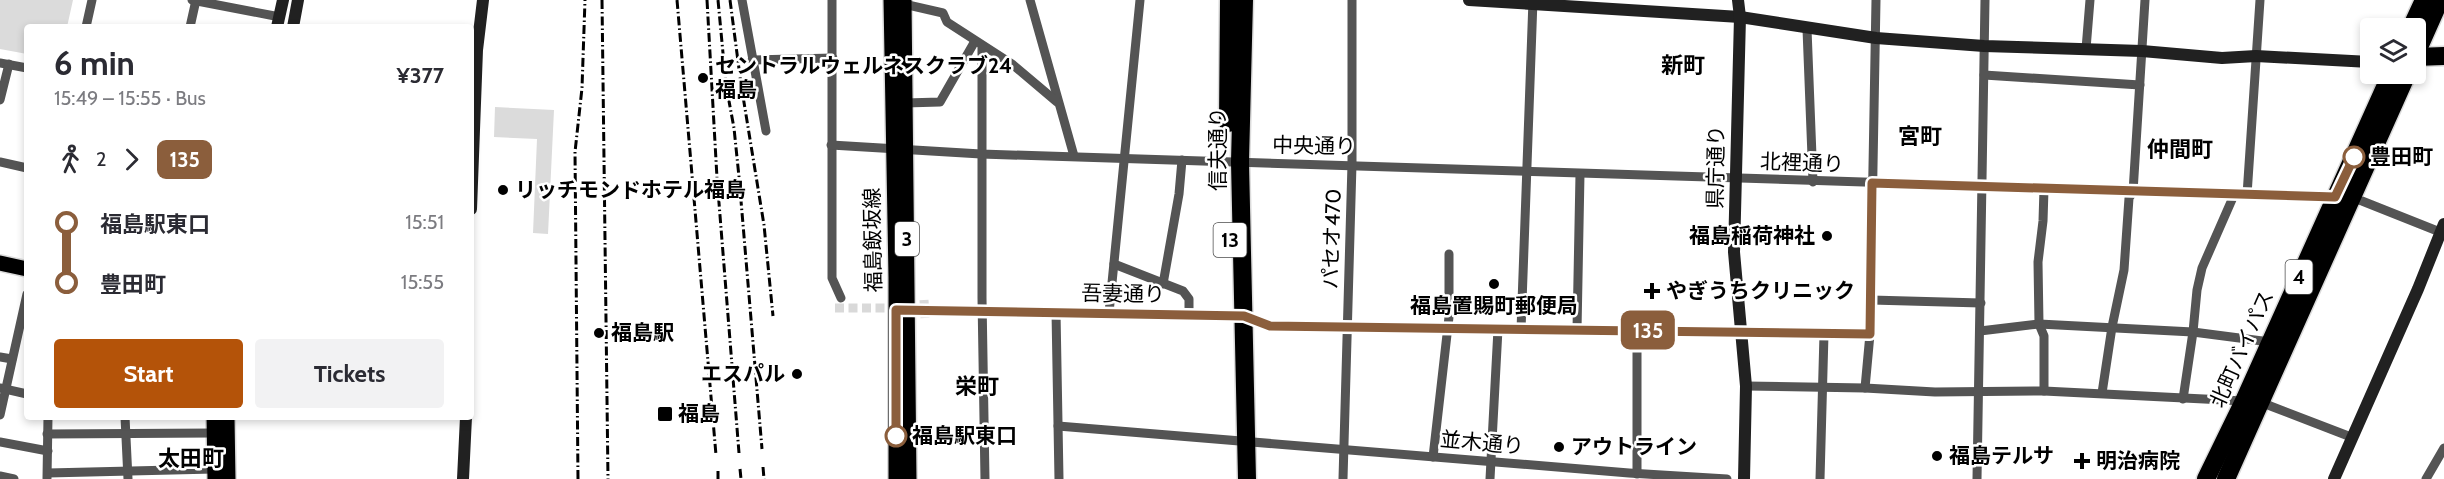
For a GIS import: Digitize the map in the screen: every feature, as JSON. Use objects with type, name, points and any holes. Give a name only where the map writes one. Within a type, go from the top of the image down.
[{"type":"highway","name":"信夫通り","points":[[1230,0],[1241,441],[1247,479]]},
{"type":"highway","name":"信夫通り","points":[[1234,162],[1244,0]]},
{"type":"highway","points":[[2416,18],[2424,0]]},
{"type":"highway","points":[[2426,32],[2440,0]]},
{"type":"highway","points":[[2426,57],[2444,56]]},
{"type":"highway","points":[[2426,69],[2444,68]]},
{"type":"highway","name":"北町バイパス","points":[[2206,479],[2252,402],[2344,198],[2387,84]]},
{"type":"highway","name":"北町バイパス","points":[[2226,479],[2270,342],[2403,84]]},
{"type":"highway","name":"信夫通り","points":[[1236,479],[1241,441]]},
{"type":"main road","name":"福島飯坂線","points":[[899,1],[905,103],[899,150]]},
{"type":"main road","name":"福島飯坂線","points":[[899,1],[902,310],[909,479]]},
{"type":"main road","points":[[0,263],[24,268]]},
{"type":"main road","name":"福島飯坂線","points":[[897,479],[902,310]]},
{"type":"main road","points":[[213,420],[215,474]]},
{"type":"main road","points":[[227,420],[228,479]]},
{"type":"street","points":[[87,24],[92,0]]},
{"type":"street","points":[[190,24],[194,0],[278,22],[283,0]]},
{"type":"street","points":[[294,24],[298,0]]},
{"type":"street","points":[[474,109],[477,50],[483,0]]},
{"type":"street","points":[[742,0],[766,131]]},
{"type":"street","points":[[832,0],[832,278],[842,298]]},
{"type":"street","points":[[1030,0],[1074,156]]},
{"type":"street","points":[[1109,314],[1140,0]]},
{"type":"street","name":"パセオ470","points":[[1343,479],[1352,165],[1352,0]]},
{"type":"street","points":[[1469,0],[1533,2],[1740,17],[1876,38],[1984,46],[2142,51],[2222,58],[2256,56],[2360,62]]},
{"type":"street","name":"県庁通り","points":[[1738,0],[1740,17],[1734,252],[1746,386],[1744,479]]},
{"type":"street","points":[[1865,388],[1871,300],[1876,0]]},
{"type":"street","points":[[1977,479],[1982,303],[1985,0]]},
{"type":"street","points":[[2086,49],[2090,0]]},
{"type":"street","points":[[2102,393],[2124,270],[2128,198],[2133,192],[2145,0]]},
{"type":"street","points":[[2247,195],[2260,0]]},
{"type":"street","points":[[899,1],[943,13],[947,22],[1012,64],[1057,102]]},
{"type":"street","points":[[1521,330],[1533,2]]},
{"type":"street","points":[[1807,29],[1813,182]]},
{"type":"street","points":[[905,103],[940,102],[978,44]]},
{"type":"street","points":[[978,44],[985,479]]},
{"type":"street","points":[[752,60],[833,58]]},
{"type":"street","points":[[0,100],[4,63],[24,67]]},
{"type":"street","points":[[1984,75],[2140,85]]},
{"type":"street","name":"中央通り","points":[[831,145],[981,154],[1736,178]]},
{"type":"street","points":[[1163,284],[1179,194],[1182,160]]},
{"type":"street","points":[[0,162],[24,167]]},
{"type":"street","points":[[1577,330],[1580,174]]},
{"type":"street","name":"北裡通り","points":[[1736,178],[2344,198],[2442,228]]},
{"type":"street","points":[[2044,189],[2038,262],[2039,324],[2044,336],[2044,391]]},
{"type":"street","points":[[2183,399],[2202,268],[2234,195]]},
{"type":"street","points":[[2334,479],[2418,289],[2442,228]]},
{"type":"street","points":[[1433,457],[1448,329],[1449,254]]},
{"type":"street","points":[[1114,264],[1184,291],[1189,299],[1189,315]]},
{"type":"street","points":[[1871,300],[1982,303]]},
{"type":"street","points":[[0,415],[2,389],[12,359],[24,307]]},
{"type":"street","name":"吾妻通り","points":[[902,310],[1238,316],[1270,326],[1348,328],[1870,334]]},
{"type":"street","points":[[1056,312],[1059,479]]},
{"type":"street","points":[[1980,330],[2039,324],[2112,327],[2193,332],[2270,342]]},
{"type":"street","points":[[1490,479],[1498,329]]},
{"type":"street","points":[[1632,475],[1637,330]]},
{"type":"street","points":[[1820,479],[1824,334]]},
{"type":"street","points":[[0,357],[12,359]]},
{"type":"street","points":[[1746,386],[1935,392],[2044,391],[2252,402],[2351,437]]},
{"type":"street","points":[[2,389],[24,393]]},
{"type":"street","points":[[48,420],[48,476],[215,474]]},
{"type":"street","points":[[125,420],[127,475]]},
{"type":"street","points":[[463,479],[466,420]]},
{"type":"street","name":"並木通り","points":[[1058,426],[1632,475],[1726,479]]},
{"type":"street","points":[[47,434],[214,433]]},
{"type":"street","points":[[0,442],[48,451]]},
{"type":"street","points":[[2426,479],[2444,448]]},
{"type":"street","points":[[0,477],[14,479]]},
{"type":"shaded area","points":[[0,0],[73,0],[68,24],[24,24],[24,53],[0,49]]},
{"type":"shaded area","points":[[495,107],[554,110],[548,234],[533,233],[537,139],[494,137]]},
{"type":"tunnel","points":[[924,300],[925,318]]},
{"type":"tunnel","points":[[835,308],[898,308]]},
{"type":"railway","points":[[578,479],[575,152],[582,88],[585,0]]},
{"type":"railway","points":[[602,0],[608,479]]},
{"type":"railway","points":[[677,0],[716,455]]},
{"type":"railway","points":[[707,0],[717,178],[739,453]]},
{"type":"railway","points":[[718,0],[726,85],[734,128],[739,177],[762,449]]},
{"type":"railway","points":[[730,0],[764,225],[773,316]]},
{"type":"railway","points":[[763,467],[764,479]]},
{"type":"railway","points":[[740,469],[741,479]]},
{"type":"railway","points":[[718,471],[718,479]]},
{"type":"bus line","name":"135","points":[[896,436],[896,310],[1244,316],[1270,326],[1348,328],[1870,334],[1872,183],[2335,197],[2354,157]]},
{"type":"place","name":"セントラルウェルネスクラブ24 福島","points":[[703,78]]},
{"type":"place","name":"豊田町","points":[[2354,157]]},
{"type":"place","name":"リッチモンドホテル福島","points":[[503,190]]},
{"type":"place","name":"福島稲荷神社","points":[[1827,236]]},
{"type":"place","name":"福島置賜町郵便局","points":[[1494,284]]},
{"type":"place","name":"やぎうちクリニック","points":[[1652,291]]},
{"type":"place","name":"福島駅","points":[[599,333]]},
{"type":"place","name":"エスパル","points":[[797,374]]},
{"type":"place","name":"福島","points":[[665,414]]},
{"type":"place","name":"福島駅東口","points":[[896,436]]},
{"type":"place","name":"アウトライン","points":[[1559,447]]},
{"type":"place","name":"福島テルサ","points":[[1937,456]]},
{"type":"place","name":"明治病院","points":[[2082,461]]},
{"type":"district","name":"新町","points":[[1683,65]]},
{"type":"district","name":"宮町","points":[[1920,136]]},
{"type":"district","name":"仲間町","points":[[2180,149]]},
{"type":"district","name":"栄町","points":[[977,386]]},
{"type":"district","name":"太田町","points":[[191,458]]}]
